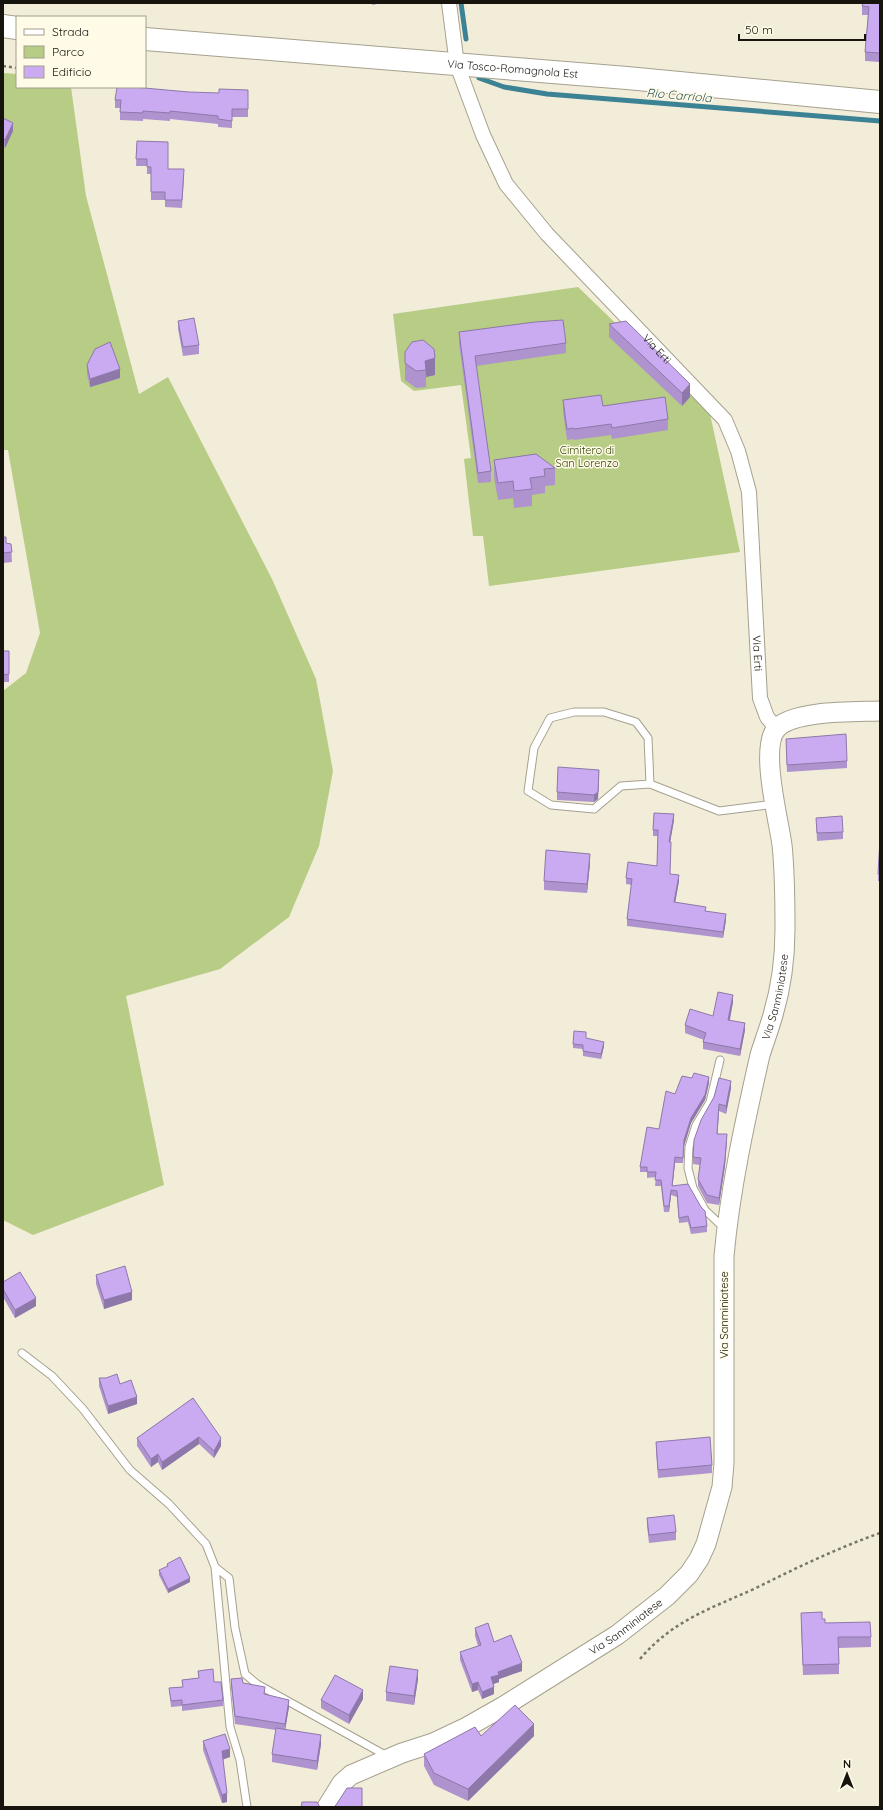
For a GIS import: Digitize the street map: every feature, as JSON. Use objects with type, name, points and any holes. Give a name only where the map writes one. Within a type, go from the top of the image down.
[{"type":"main road","points":[[3,14],[16,20]]},
{"type":"main road","points":[[3,26],[16,28]]},
{"type":"main road","name":"Via Tosco-Romagnola Est","points":[[146,39],[627,78],[880,102]]},
{"type":"main road","points":[[776,728],[797,717],[821,713],[880,710]]},
{"type":"main road","name":"Via Sanminiatese","points":[[327,1807],[342,1783],[350,1774],[433,1743],[467,1727],[574,1664],[617,1635],[667,1596],[689,1574],[699,1559],[706,1544],[718,1505],[724,1463],[724,1256],[726,1231],[738,1162],[761,1054],[773,1014],[782,974],[785,931],[782,846],[769,760],[770,742],[776,728]]},
{"type":"street","name":"Via Erti","points":[[449,3],[457,65],[483,135],[506,184],[547,234],[725,420],[738,451],[749,492],[760,698],[767,717],[776,728]]},
{"type":"lane","points":[[650,784],[648,738],[636,722],[604,712],[574,712],[550,718],[534,748],[528,791],[551,805],[594,809],[621,786],[650,784],[719,811],[775,804]]},
{"type":"lane","points":[[720,1060],[710,1102],[696,1125],[689,1147],[688,1168],[693,1188],[705,1210],[726,1231]]},
{"type":"lane","points":[[22,1353],[52,1376],[83,1409],[130,1470],[169,1504],[206,1544],[214,1567],[230,1727],[240,1760],[247,1807]]},
{"type":"lane","points":[[214,1567],[228,1578],[235,1628],[245,1674],[257,1684],[390,1758]]},
{"type":"path","points":[[3,66],[16,68]]},
{"type":"path","points":[[640,1659],[653,1644],[698,1613],[756,1588],[843,1546],[880,1533]]},
{"type":"green space","points":[[3,73],[16,74],[16,88],[71,88],[86,196],[139,394],[168,377],[272,579],[316,679],[333,771],[319,846],[289,917],[220,969],[126,996],[164,1185],[33,1235],[3,1220],[3,691],[26,673],[40,633],[8,450],[3,450]]},
{"type":"green space","name":"Cimitero di San Lorenzo","points":[[578,287],[710,414],[740,552],[489,586],[483,536],[473,536],[464,459],[471,458],[461,385],[414,391],[401,381],[393,314]]},
{"type":"building","points":[[863,3],[880,3],[880,53],[865,52],[869,7],[862,6]]},
{"type":"building","points":[[117,88],[144,88],[219,93],[219,89],[248,90],[248,109],[232,109],[232,121],[218,119],[218,116],[170,111],[170,113],[143,111],[143,113],[120,112],[121,100],[115,100]]},
{"type":"building","points":[[3,118],[13,123],[5,140],[3,138]]},
{"type":"building","points":[[137,141],[168,142],[168,169],[184,169],[182,200],[165,200],[165,192],[151,192],[151,167],[147,167],[147,159],[136,159]]},
{"type":"building","points":[[194,318],[199,345],[183,347],[178,321]]},
{"type":"building","points":[[563,320],[566,343],[475,356],[491,471],[478,473],[459,332],[535,322]]},
{"type":"building","points":[[626,321],[690,384],[682,393],[609,324]]},
{"type":"building","points":[[423,340],[434,349],[435,358],[425,361],[426,370],[416,371],[405,363],[405,352],[412,342]]},
{"type":"building","points":[[110,342],[120,369],[90,379],[87,365],[95,349]]},
{"type":"building","points":[[601,395],[603,406],[665,397],[668,419],[612,428],[611,424],[567,429],[563,400]]},
{"type":"building","points":[[536,454],[555,468],[544,469],[545,476],[530,478],[532,489],[514,491],[513,481],[498,483],[494,460]]},
{"type":"building","points":[[3,537],[6,537],[6,543],[11,544],[12,552],[3,553]]},
{"type":"building","points":[[3,651],[9,651],[9,674],[3,675]]},
{"type":"building","points":[[846,734],[847,761],[787,765],[786,739]]},
{"type":"building","points":[[558,767],[599,770],[598,792],[594,795],[557,792]]},
{"type":"building","points":[[654,813],[674,814],[669,842],[671,842],[670,874],[679,875],[674,902],[706,907],[705,911],[726,914],[723,932],[627,919],[632,879],[626,878],[628,862],[657,866],[658,830],[653,830]]},
{"type":"building","points":[[842,816],[843,832],[817,833],[816,818]]},
{"type":"building","points":[[880,839],[880,874],[878,874]]},
{"type":"building","points":[[546,850],[590,854],[587,884],[544,881]]},
{"type":"building","points":[[718,992],[733,995],[728,1020],[745,1023],[740,1049],[703,1042],[706,1033],[685,1025],[690,1009],[713,1016]]},
{"type":"building","points":[[574,1031],[586,1032],[586,1038],[604,1042],[601,1054],[583,1051],[583,1045],[573,1044]]},
{"type":"building","points":[[694,1073],[709,1077],[705,1095],[691,1118],[684,1140],[683,1158],[675,1157],[672,1186],[688,1184],[701,1207],[705,1211],[707,1226],[691,1228],[688,1216],[679,1218],[677,1191],[671,1190],[669,1206],[664,1206],[661,1180],[655,1180],[656,1172],[647,1172],[647,1167],[640,1167],[647,1127],[659,1129],[666,1091],[675,1094],[682,1076],[692,1078]]},
{"type":"building","points":[[719,1078],[731,1081],[726,1106],[719,1104],[717,1134],[727,1134],[719,1198],[707,1195],[698,1179],[701,1158],[693,1157],[694,1140],[701,1120],[714,1097]]},
{"type":"building","points":[[125,1266],[132,1292],[104,1300],[96,1275]]},
{"type":"building","points":[[20,1272],[36,1298],[15,1310],[3,1289],[3,1282]]},
{"type":"building","points":[[117,1374],[120,1384],[131,1380],[137,1397],[108,1406],[99,1378],[106,1378]]},
{"type":"building","points":[[193,1398],[221,1438],[214,1451],[199,1437],[162,1462],[158,1454],[151,1459],[137,1438]]},
{"type":"building","points":[[710,1437],[712,1465],[658,1470],[656,1442]]},
{"type":"building","points":[[674,1515],[676,1532],[649,1535],[647,1518]]},
{"type":"building","points":[[180,1557],[190,1578],[168,1589],[159,1570],[168,1566],[167,1564]]},
{"type":"building","points":[[822,1612],[822,1619],[825,1619],[825,1623],[870,1622],[871,1637],[838,1637],[839,1664],[803,1665],[801,1613]]},
{"type":"building","points":[[488,1623],[494,1642],[511,1635],[522,1663],[498,1672],[499,1675],[491,1677],[494,1687],[482,1692],[478,1682],[472,1684],[460,1652],[481,1645],[475,1628]]},
{"type":"building","points":[[390,1666],[418,1670],[414,1696],[386,1692]]},
{"type":"building","points":[[213,1669],[214,1682],[221,1682],[223,1700],[182,1705],[182,1700],[171,1701],[169,1688],[183,1687],[182,1680],[199,1678],[198,1671]]},
{"type":"building","points":[[335,1675],[363,1690],[349,1715],[321,1700]]},
{"type":"building","points":[[242,1678],[243,1683],[265,1687],[264,1694],[289,1700],[285,1724],[235,1716],[231,1679]]},
{"type":"building","points":[[515,1705],[534,1724],[468,1789],[434,1773],[424,1754],[475,1727],[481,1736]]},
{"type":"building","points":[[276,1728],[321,1735],[317,1761],[272,1754]]},
{"type":"building","points":[[225,1734],[230,1749],[222,1751],[227,1793],[222,1795],[203,1741]]},
{"type":"building","points":[[347,1788],[362,1788],[362,1807],[334,1807]]},
{"type":"building","points":[[302,1802],[317,1802],[320,1807],[301,1807]]},
{"type":"waterway","name":"Rio Carriola","points":[[461,3],[466,39]]},
{"type":"waterway","name":"Rio Carriola","points":[[479,78],[504,87],[547,94],[880,121]]}]
